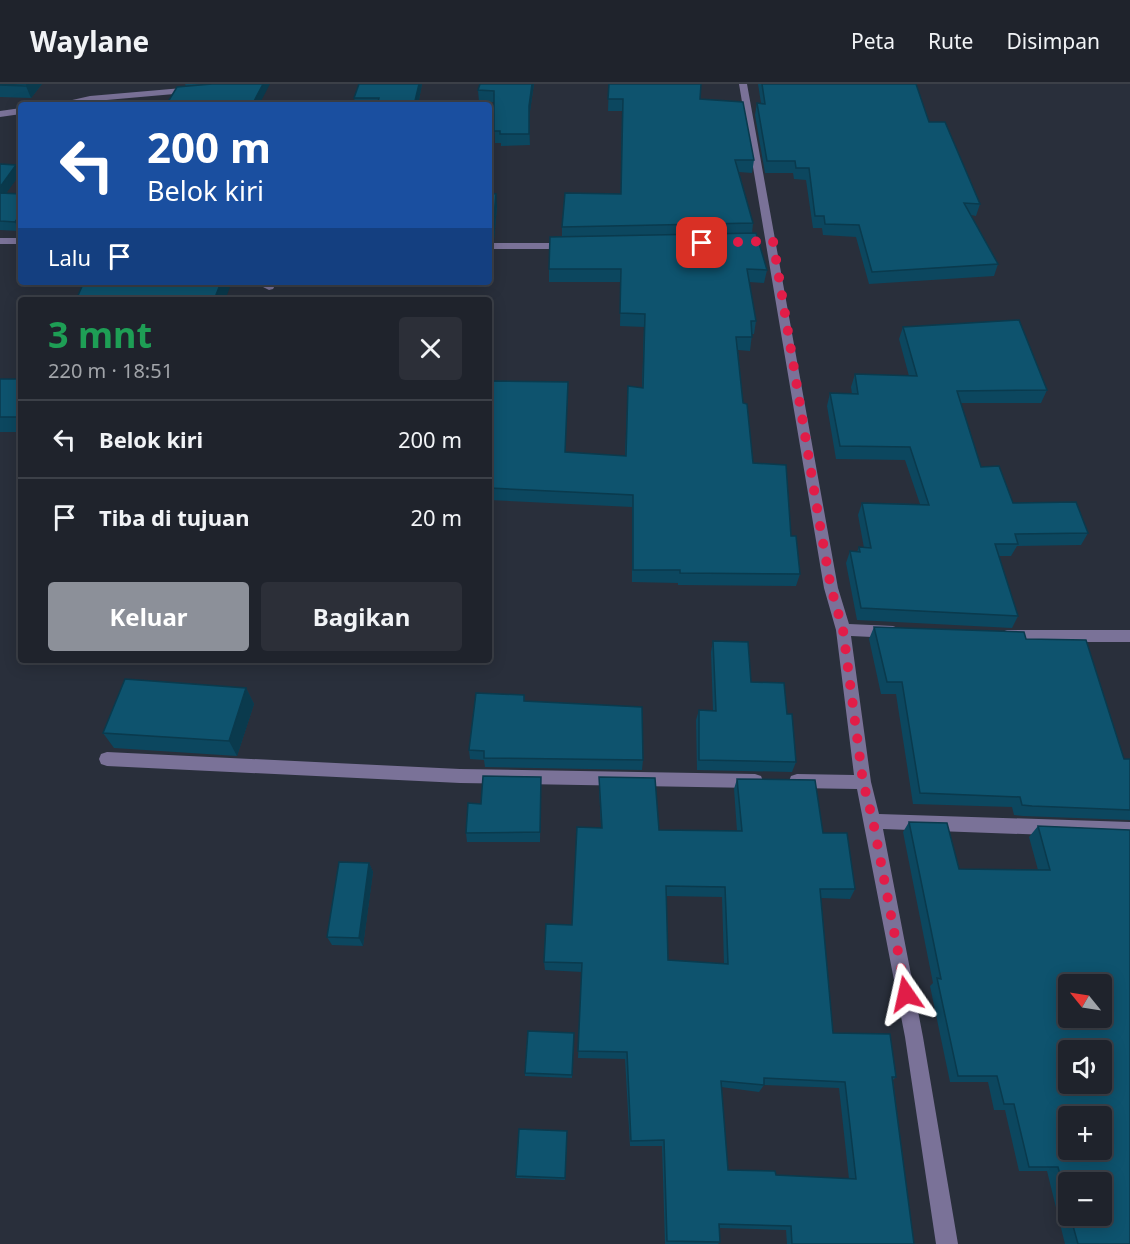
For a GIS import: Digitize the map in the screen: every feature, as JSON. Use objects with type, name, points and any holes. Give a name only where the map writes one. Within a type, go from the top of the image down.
[{"type":"street","points":[[744,84],[767,242],[829,577],[843,630],[863,782],[873,821],[914,1037],[947,1244]]},
{"type":"street","points":[[72,102],[205,89]]},
{"type":"street","points":[[0,114],[18,111]]},
{"type":"street","points":[[0,241],[18,241]]},
{"type":"street","points":[[492,246],[585,245]]},
{"type":"street","points":[[843,630],[912,633]]},
{"type":"street","points":[[994,635],[1130,636]]},
{"type":"street","points":[[107,759],[460,776],[863,782]]},
{"type":"street","points":[[873,821],[1130,830]]},
{"type":"building","points":[[0,84],[28,84],[26,86]]},
{"type":"building","points":[[263,84],[254,102],[168,102],[177,87]]},
{"type":"building","points":[[359,84],[419,84],[415,102],[378,102],[379,98],[354,98]]},
{"type":"building","points":[[480,84],[532,84],[529,134],[500,134],[500,131],[494,131],[494,91],[478,90]]},
{"type":"building","points":[[609,84],[701,84],[700,99],[743,102],[754,160],[735,160],[753,223],[562,227],[565,193],[621,194],[623,99],[608,99]]},
{"type":"building","points":[[762,84],[916,84],[929,122],[945,122],[980,204],[964,203],[998,264],[872,272],[859,225],[825,224],[824,216],[815,216],[809,168],[796,168],[795,161],[767,161],[757,103],[765,104]]},
{"type":"building","points":[[0,164],[16,165],[0,187]]},
{"type":"building","points":[[0,193],[18,194],[18,218],[15,222],[0,221]]},
{"type":"building","points":[[492,193],[496,194],[492,228]]},
{"type":"building","points":[[756,233],[767,270],[747,269],[756,321],[751,321],[752,337],[736,337],[743,403],[747,404],[753,463],[786,465],[791,536],[796,536],[800,574],[680,573],[680,570],[633,570],[633,495],[492,488],[492,381],[568,382],[565,452],[626,456],[628,386],[643,388],[645,314],[620,313],[621,269],[549,269],[550,237]]},
{"type":"building","points":[[83,285],[220,285],[215,297],[77,297]]},
{"type":"building","points":[[1019,320],[1047,390],[957,391],[981,467],[999,466],[1013,503],[1076,502],[1088,533],[1015,534],[1018,544],[995,544],[1018,616],[861,608],[850,551],[860,552],[859,547],[871,548],[862,503],[929,505],[910,447],[840,446],[830,393],[858,394],[855,374],[917,376],[903,327]]},
{"type":"building","points":[[0,379],[18,379],[18,417],[0,417]]},
{"type":"building","points":[[874,627],[1024,632],[1026,639],[1086,640],[1124,759],[1130,759],[1130,810],[1022,805],[1020,797],[920,793],[902,682],[887,682]]},
{"type":"building","points":[[713,641],[748,642],[751,682],[784,683],[787,714],[792,714],[796,762],[699,760],[699,710],[716,711]]},
{"type":"building","points":[[125,679],[246,688],[229,741],[103,733]]},
{"type":"building","points":[[476,693],[524,695],[524,701],[642,707],[643,760],[484,758],[484,751],[469,750]]},
{"type":"building","points":[[483,776],[541,777],[540,832],[466,833],[468,803],[481,804]]},
{"type":"building","points":[[599,777],[655,778],[659,830],[742,831],[737,779],[815,780],[823,833],[847,833],[855,889],[820,889],[833,1033],[890,1034],[896,1077],[892,1077],[914,1244],[792,1244],[791,1226],[719,1224],[720,1242],[667,1241],[664,1140],[631,1141],[627,1052],[578,1051],[582,963],[544,962],[546,924],[572,925],[577,827],[602,828]],"holes":[[[666,886],[725,887],[728,964],[668,960]],[[764,1078],[845,1082],[856,1179],[776,1175],[775,1171],[728,1170],[721,1081],[764,1085]]]},
{"type":"building","points":[[909,822],[947,823],[959,869],[1050,870],[1038,826],[1130,830],[1130,1244],[1078,1244],[1073,1226],[1112,1226],[1112,1172],[1059,1172],[1058,1167],[1029,1167],[1014,1104],[1004,1104],[997,1076],[958,1076],[937,978],[941,979]]},
{"type":"building","points":[[339,862],[369,863],[359,938],[327,937]]},
{"type":"building","points":[[528,1031],[574,1033],[572,1075],[525,1073]]},
{"type":"building","points":[[519,1129],[567,1131],[565,1178],[516,1176]]},
{"type":"route","points":[[702,243],[773,241],[831,588],[843,630],[863,782],[873,821],[906,994]]}]
